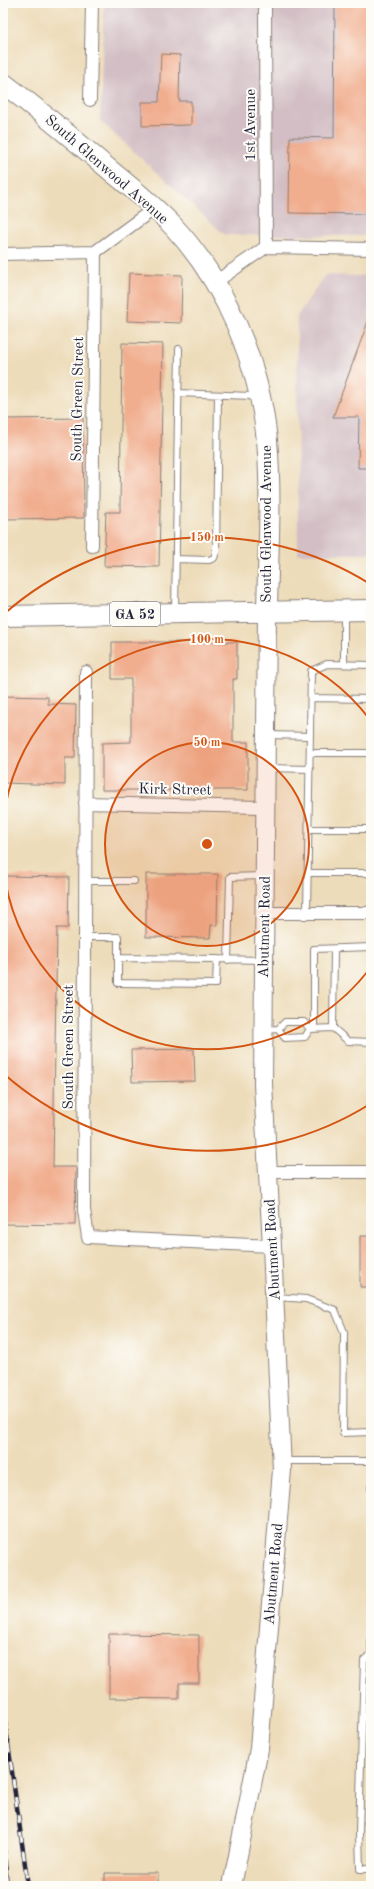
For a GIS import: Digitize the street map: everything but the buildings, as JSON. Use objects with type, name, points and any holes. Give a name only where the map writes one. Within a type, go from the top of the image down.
[{"type":"main road","name":"South Glenwood Avenue","points":[[3,83],[63,130],[155,208],[188,244],[214,283],[246,348],[259,394],[267,440],[269,476],[267,611]]},
{"type":"main road","name":"GA 52","points":[[3,616],[371,610]]},
{"type":"main road","name":"Abutment Road","points":[[232,1886],[259,1749],[281,1461],[272,1246],[263,1084],[270,1029],[264,960],[267,611]]},
{"type":"street","points":[[90,100],[92,3]]},
{"type":"street","name":"1st Avenue","points":[[265,3],[266,247]]},
{"type":"street","points":[[3,254],[95,252],[155,208]]},
{"type":"street","points":[[214,283],[266,247],[371,249]]},
{"type":"street","name":"South Green Street","points":[[92,546],[95,252]]},
{"type":"street","name":"South Green Street","points":[[86,672],[84,881],[84,1210],[88,1237],[272,1246]]},
{"type":"street","name":"Kirk Street","points":[[85,803],[265,807]]},
{"type":"street","points":[[264,913],[371,913]]},
{"type":"street","points":[[267,1172],[371,1172]]},
{"type":"lane","points":[[175,613],[179,349]]},
{"type":"lane","points":[[178,393],[250,396],[259,394]]},
{"type":"lane","points":[[176,559],[209,560],[214,558],[216,552],[218,395]]},
{"type":"lane","points":[[344,611],[344,664]]},
{"type":"lane","points":[[307,913],[311,671],[327,664],[371,665]]},
{"type":"lane","points":[[311,698],[370,699]]},
{"type":"lane","points":[[266,735],[310,736]]},
{"type":"lane","points":[[310,752],[371,753]]},
{"type":"lane","points":[[266,768],[310,769]]},
{"type":"lane","points":[[309,829],[371,829]]},
{"type":"lane","points":[[308,873],[371,873]]},
{"type":"lane","points":[[228,960],[230,877],[264,876]]},
{"type":"lane","points":[[84,881],[134,881]]},
{"type":"lane","points":[[84,937],[118,937],[118,983],[216,984],[217,959]]},
{"type":"lane","points":[[270,1029],[285,1038],[305,1037],[312,1029],[314,949],[371,947]]},
{"type":"lane","points":[[333,1028],[334,948]]},
{"type":"lane","points":[[118,958],[264,960]]},
{"type":"lane","points":[[270,1029],[285,1022],[304,1022],[312,1029],[333,1028],[348,1041],[371,1042]]},
{"type":"lane","points":[[274,1296],[306,1299],[335,1310],[344,1332],[343,1433],[371,1432]]},
{"type":"lane","points":[[281,1461],[371,1461]]},
{"type":"lane","points":[[371,1487],[371,1655],[364,1660],[360,1833],[360,1869],[371,1869]]},
{"type":"shaded area","points":[[104,3],[371,3],[371,236],[225,235],[100,121]]},
{"type":"shaded area","points":[[325,275],[371,276],[371,554],[298,554],[297,316]]},
{"type":"railway","points":[[3,1708],[28,1886]]},
{"type":"railway","points":[[3,1840],[7,1886]]}]
